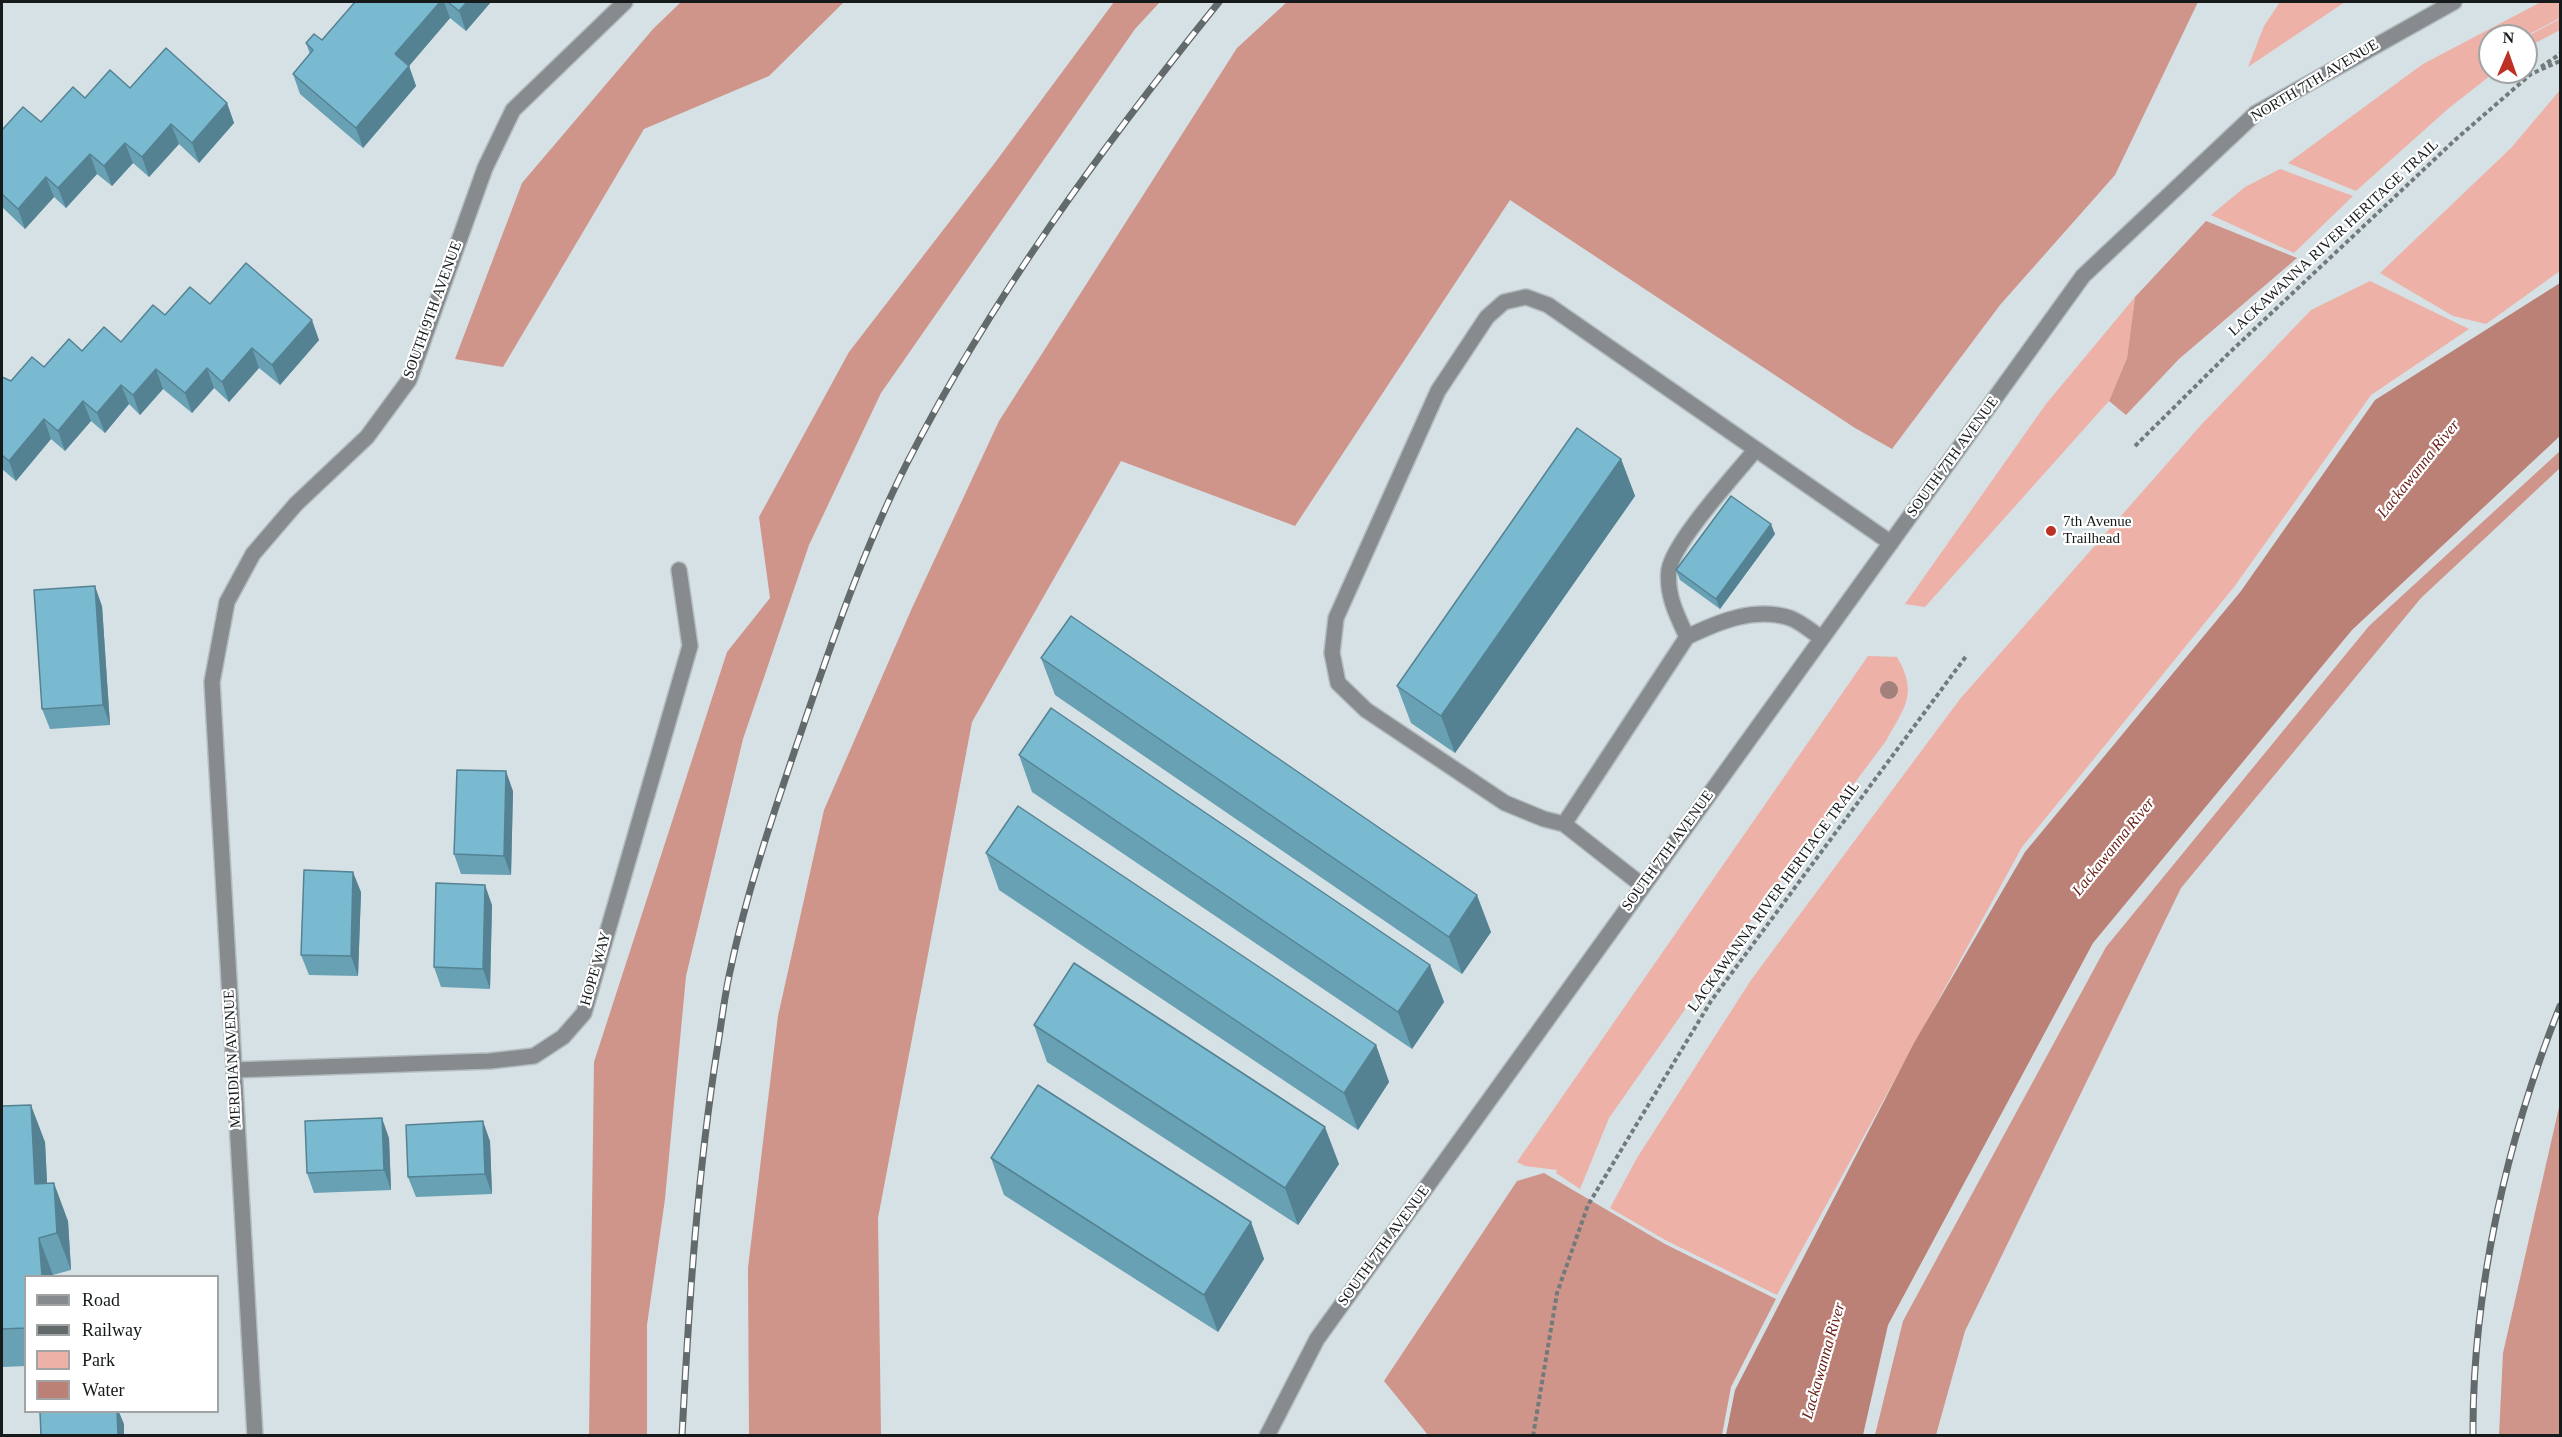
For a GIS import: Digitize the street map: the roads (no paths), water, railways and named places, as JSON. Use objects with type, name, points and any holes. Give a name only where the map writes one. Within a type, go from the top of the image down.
[{"type":"street","name":"SOUTH 9TH AVENUE","points":[[212,682],[227,602],[253,554],[296,504],[367,437],[409,380],[484,168],[513,110],[625,2]]},
{"type":"street","name":"NORTH 7TH AVENUE","points":[[2083,276],[2256,113],[2454,2]]},
{"type":"street","name":"SOUTH 7TH AVENUE","points":[[1267,1436],[1317,1339],[2083,276]]},
{"type":"street","points":[[1643,886],[1564,824],[1544,819],[1505,803],[1366,711],[1338,683],[1332,653],[1336,618],[1438,391],[1487,317],[1504,302],[1526,297],[1548,305],[1891,543]]},
{"type":"street","points":[[1687,637],[1669,591],[1669,568],[1683,540],[1756,448]]},
{"type":"street","name":"HOPE WAY","points":[[234,1070],[490,1061],[534,1056],[563,1037],[584,1012],[690,646],[679,570]]},
{"type":"street","points":[[1564,824],[1687,637],[1713,624],[1753,613],[1791,618],[1822,638]]},
{"type":"street","name":"MERIDIAN AVENUE","points":[[212,682],[255,1436]]},
{"type":"water","name":"Lackawanna River","points":[[2560,283],[2560,436],[2352,630],[2093,943],[1888,1325],[1863,1435],[1726,1435],[1735,1390],[1914,1043],[2025,852],[2241,591],[2375,400]]},
{"type":"railway","points":[[682,1436],[691,1288],[704,1142],[729,976],[737,939],[770,825],[848,600],[875,531],[907,463],[975,341],[1012,282],[1091,168],[1219,2]]},
{"type":"railway","points":[[2473,1436],[2474,1382],[2479,1327],[2496,1217],[2524,1109],[2560,1006]]},
{"type":"place","name":"7th Avenue Trailhead","points":[[2051,531]]}]
